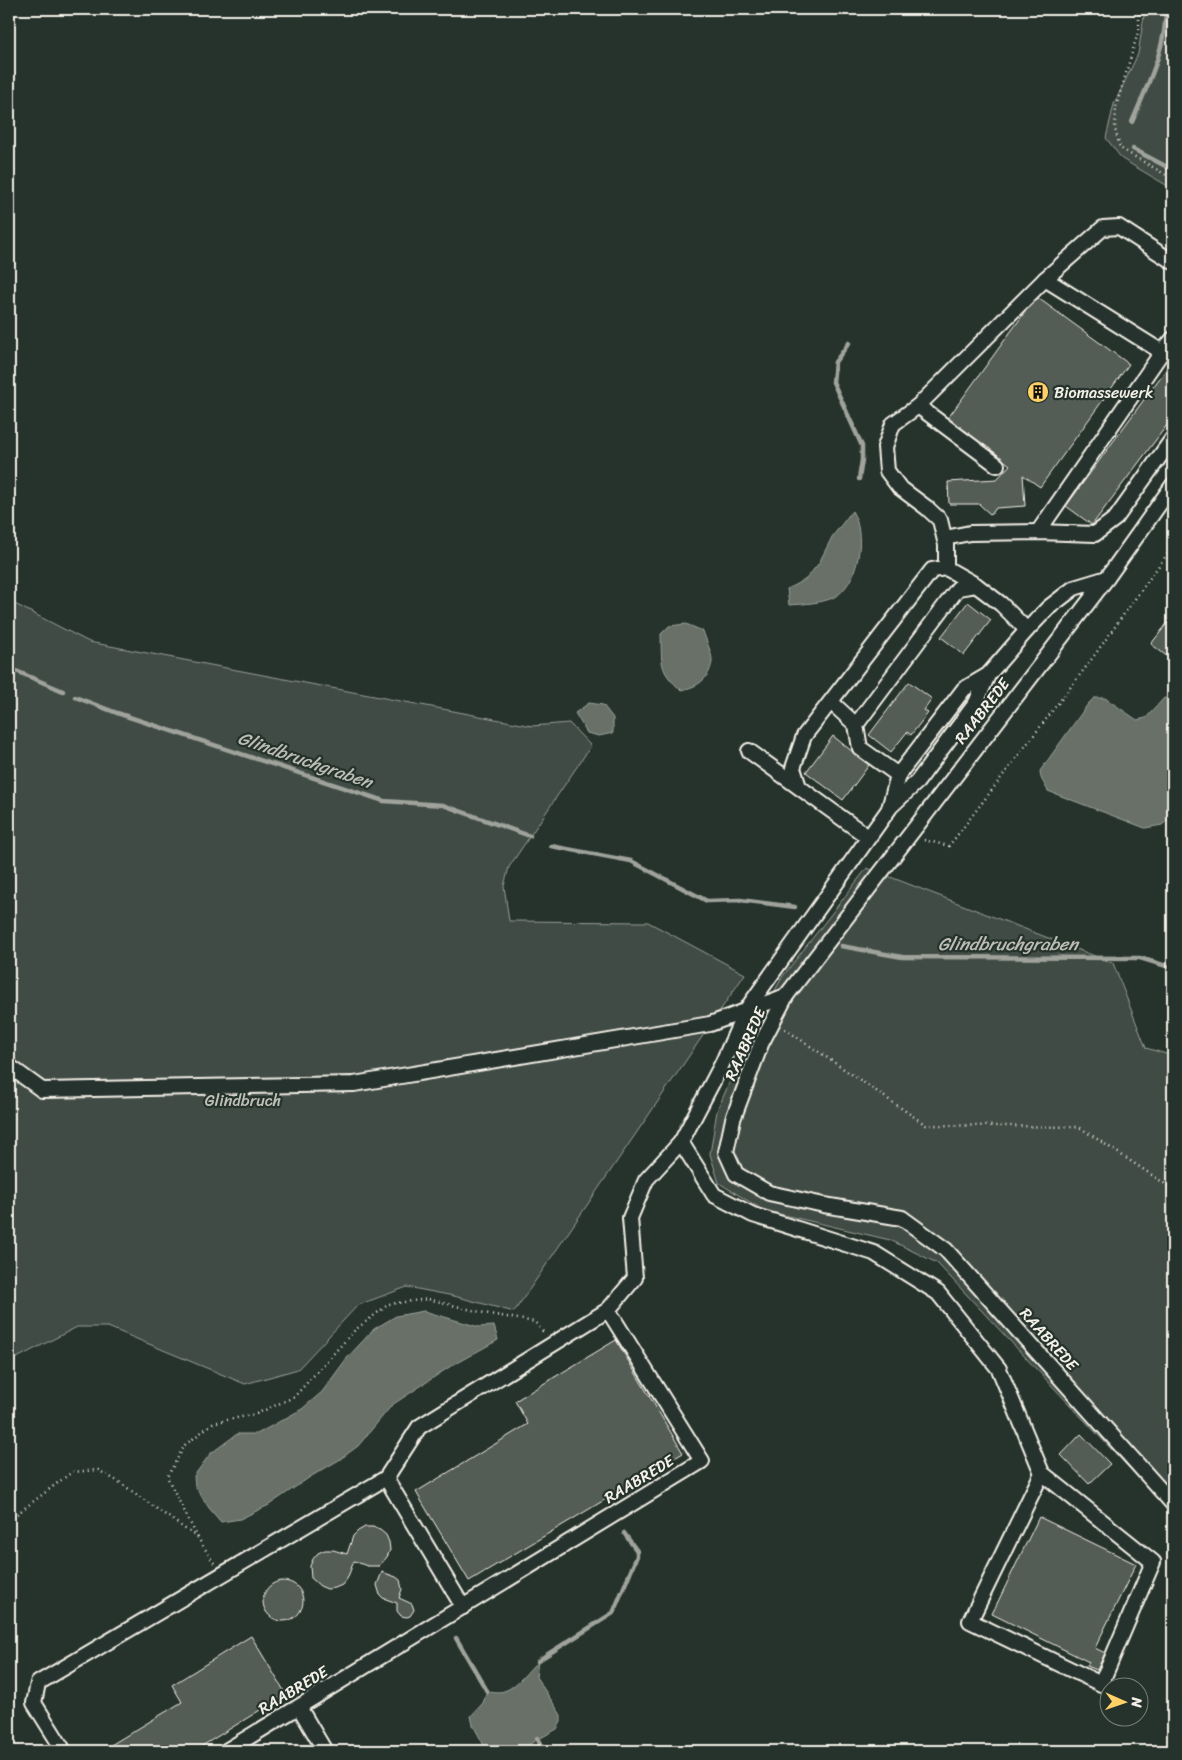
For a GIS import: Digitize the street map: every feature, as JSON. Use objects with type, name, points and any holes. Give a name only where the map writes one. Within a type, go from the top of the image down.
[{"type":"street","points":[[946,568],[945,538],[940,520],[899,487],[887,471],[885,447],[893,424],[918,406],[1045,279],[1103,228],[1119,227],[1173,262]]},
{"type":"street","points":[[1045,279],[1162,352]]},
{"type":"street","points":[[1038,532],[1162,352],[1173,339]]},
{"type":"street","points":[[918,406],[997,465]]},
{"type":"street","points":[[945,538],[970,533],[1038,532],[1095,534],[1116,518],[1173,438]]},
{"type":"street","name":"RAABREDE","points":[[1173,485],[1107,578],[786,996],[761,1044],[732,1119],[726,1152],[736,1174],[769,1193],[824,1205],[902,1218],[946,1250],[1173,1504]]},
{"type":"street","points":[[799,787],[793,768],[804,736],[932,570],[946,568],[976,585],[1001,604],[1027,630]]},
{"type":"street","points":[[889,809],[917,782],[976,703],[988,675],[1027,630],[1048,608],[1074,588],[1107,578]]},
{"type":"street","points":[[856,725],[958,588],[976,585]]},
{"type":"street","points":[[889,809],[898,776],[964,689],[988,675]]},
{"type":"street","points":[[831,702],[856,725],[860,748],[898,776]]},
{"type":"street","points":[[749,751],[868,838]]},
{"type":"street","name":"RAABREDE","points":[[226,1751],[702,1461],[608,1310],[635,1278],[630,1218],[646,1180],[681,1142],[722,1064],[746,1010],[889,809]]},
{"type":"street","points":[[9,1066],[42,1090],[354,1084],[710,1024],[786,996]]},
{"type":"street","points":[[681,1142],[714,1195],[753,1215],[874,1253],[938,1293],[999,1369],[1042,1473],[1153,1562],[1101,1684],[970,1621],[1042,1473]]},
{"type":"street","points":[[64,1751],[34,1704],[38,1683],[386,1478],[419,1427],[608,1310]]},
{"type":"street","points":[[386,1478],[463,1607]]},
{"type":"street","points":[[299,1707],[325,1751]]},
{"type":"path","points":[[1140,9],[1139,29],[1116,107],[1114,129],[1120,148],[1173,179]]},
{"type":"path","points":[[908,837],[949,846],[1086,667],[1173,546]]},
{"type":"path","points":[[773,1021],[926,1125],[1079,1127],[1173,1189]]},
{"type":"path","points":[[221,1575],[198,1538],[167,1477],[185,1445],[213,1423],[256,1414],[294,1397],[355,1330],[389,1304],[428,1299],[484,1313],[535,1322],[553,1344]]},
{"type":"path","points":[[9,1520],[72,1472],[98,1470],[119,1482],[198,1538]]},
{"type":"green space","points":[[1145,9],[1173,9],[1173,189],[1122,159],[1106,138],[1114,104],[1138,54]]},
{"type":"green space","name":"Glindbruch","points":[[9,601],[89,642],[532,726],[569,723],[591,746],[509,867],[504,886],[509,921],[648,922],[745,974],[514,1312],[454,1296],[407,1287],[358,1305],[298,1369],[245,1384],[108,1327],[77,1327],[9,1362]]},
{"type":"green space","points":[[867,868],[1113,963],[1146,1048],[1173,1056],[1173,1515],[937,1263],[890,1240],[763,1210],[719,1183],[710,1154],[717,1111],[751,1033],[783,976]]},
{"type":"shaded area","points":[[852,511],[859,531],[860,543],[856,567],[845,587],[838,595],[828,600],[789,605],[787,589],[806,579],[819,563],[832,537]]},
{"type":"shaded area","points":[[686,624],[703,631],[712,662],[708,674],[701,682],[681,690],[668,677],[665,671],[662,659],[661,634],[669,626]]},
{"type":"shaded area","points":[[1094,698],[1105,698],[1137,720],[1146,718],[1164,698],[1173,699],[1173,816],[1162,825],[1145,828],[1048,791],[1041,778],[1040,771]]},
{"type":"shaded area","points":[[589,703],[603,705],[613,718],[613,733],[599,736],[587,733],[575,713]]},
{"type":"shaded area","points":[[424,1311],[479,1327],[494,1326],[498,1340],[451,1366],[392,1405],[358,1446],[339,1460],[269,1505],[240,1519],[221,1522],[209,1508],[195,1486],[194,1476],[210,1454],[237,1434],[257,1434],[302,1409],[322,1392],[347,1358],[374,1329],[396,1316]]},
{"type":"shaded area","points":[[538,1661],[536,1677],[561,1715],[561,1722],[557,1729],[519,1750],[487,1751],[473,1725],[471,1716],[483,1703],[487,1691],[500,1692],[509,1689]]},
{"type":"building","name":"Biomassewerk","points":[[1038,298],[1129,364],[1040,487],[1023,475],[1025,506],[996,508],[991,515],[979,504],[949,504],[948,482],[997,479],[1010,465],[948,418],[1028,308]]},
{"type":"building","points":[[1173,360],[1173,417],[1092,525],[1066,506]]},
{"type":"building","points":[[968,602],[991,620],[964,655],[941,637]]},
{"type":"building","points":[[1173,616],[1173,661],[1151,644]]},
{"type":"building","points":[[909,682],[932,699],[924,710],[928,713],[911,735],[907,732],[891,752],[869,735]]},
{"type":"building","points":[[833,736],[869,765],[843,800],[806,772]]},
{"type":"building","points":[[616,1340],[683,1453],[469,1581],[416,1492],[528,1424],[515,1401]]},
{"type":"building","points":[[1081,1434],[1110,1464],[1089,1484],[1061,1455]]},
{"type":"building","points":[[1039,1517],[1136,1564],[1095,1648],[1105,1653],[1097,1670],[1087,1666],[1089,1662],[992,1614]]},
{"type":"building","points":[[365,1527],[373,1527],[380,1530],[386,1535],[389,1542],[390,1550],[379,1566],[367,1566],[354,1561],[347,1579],[342,1585],[335,1588],[327,1589],[311,1578],[310,1566],[318,1553],[325,1550],[333,1550],[347,1554],[353,1536]]},
{"type":"building","points":[[382,1572],[400,1580],[402,1589],[399,1598],[412,1604],[414,1610],[410,1616],[401,1616],[397,1611],[397,1603],[380,1595],[377,1585]]},
{"type":"building","points":[[283,1581],[297,1587],[303,1601],[297,1615],[283,1621],[269,1615],[263,1601],[269,1587]]},
{"type":"building","points":[[251,1636],[286,1694],[194,1751],[101,1751],[182,1702],[172,1685]]},
{"type":"waterway","points":[[1132,122],[1159,53],[1163,38],[1166,9]]},
{"type":"waterway","points":[[1133,149],[1173,170]]},
{"type":"waterway","points":[[849,343],[835,362],[833,382],[862,446],[859,479]]},
{"type":"waterway","name":"Glindbruchgraben","points":[[9,668],[63,691]]},
{"type":"waterway","name":"Glindbruchgraben","points":[[75,697],[117,713],[384,801],[443,805],[530,836]]},
{"type":"waterway","name":"Glindbruchgraben","points":[[551,846],[631,861],[707,901],[740,900],[795,907]]},
{"type":"waterway","name":"Glindbruchgraben","points":[[841,946],[902,957],[1140,958],[1173,968]]},
{"type":"waterway","points":[[538,1661],[613,1613],[637,1556],[637,1551],[624,1533]]},
{"type":"waterway","points":[[456,1638],[487,1691]]},
{"type":"waterway","points":[[537,1738],[544,1751]]},
{"type":"place","name":"Biomassewerk","points":[[1038,392]]}]
